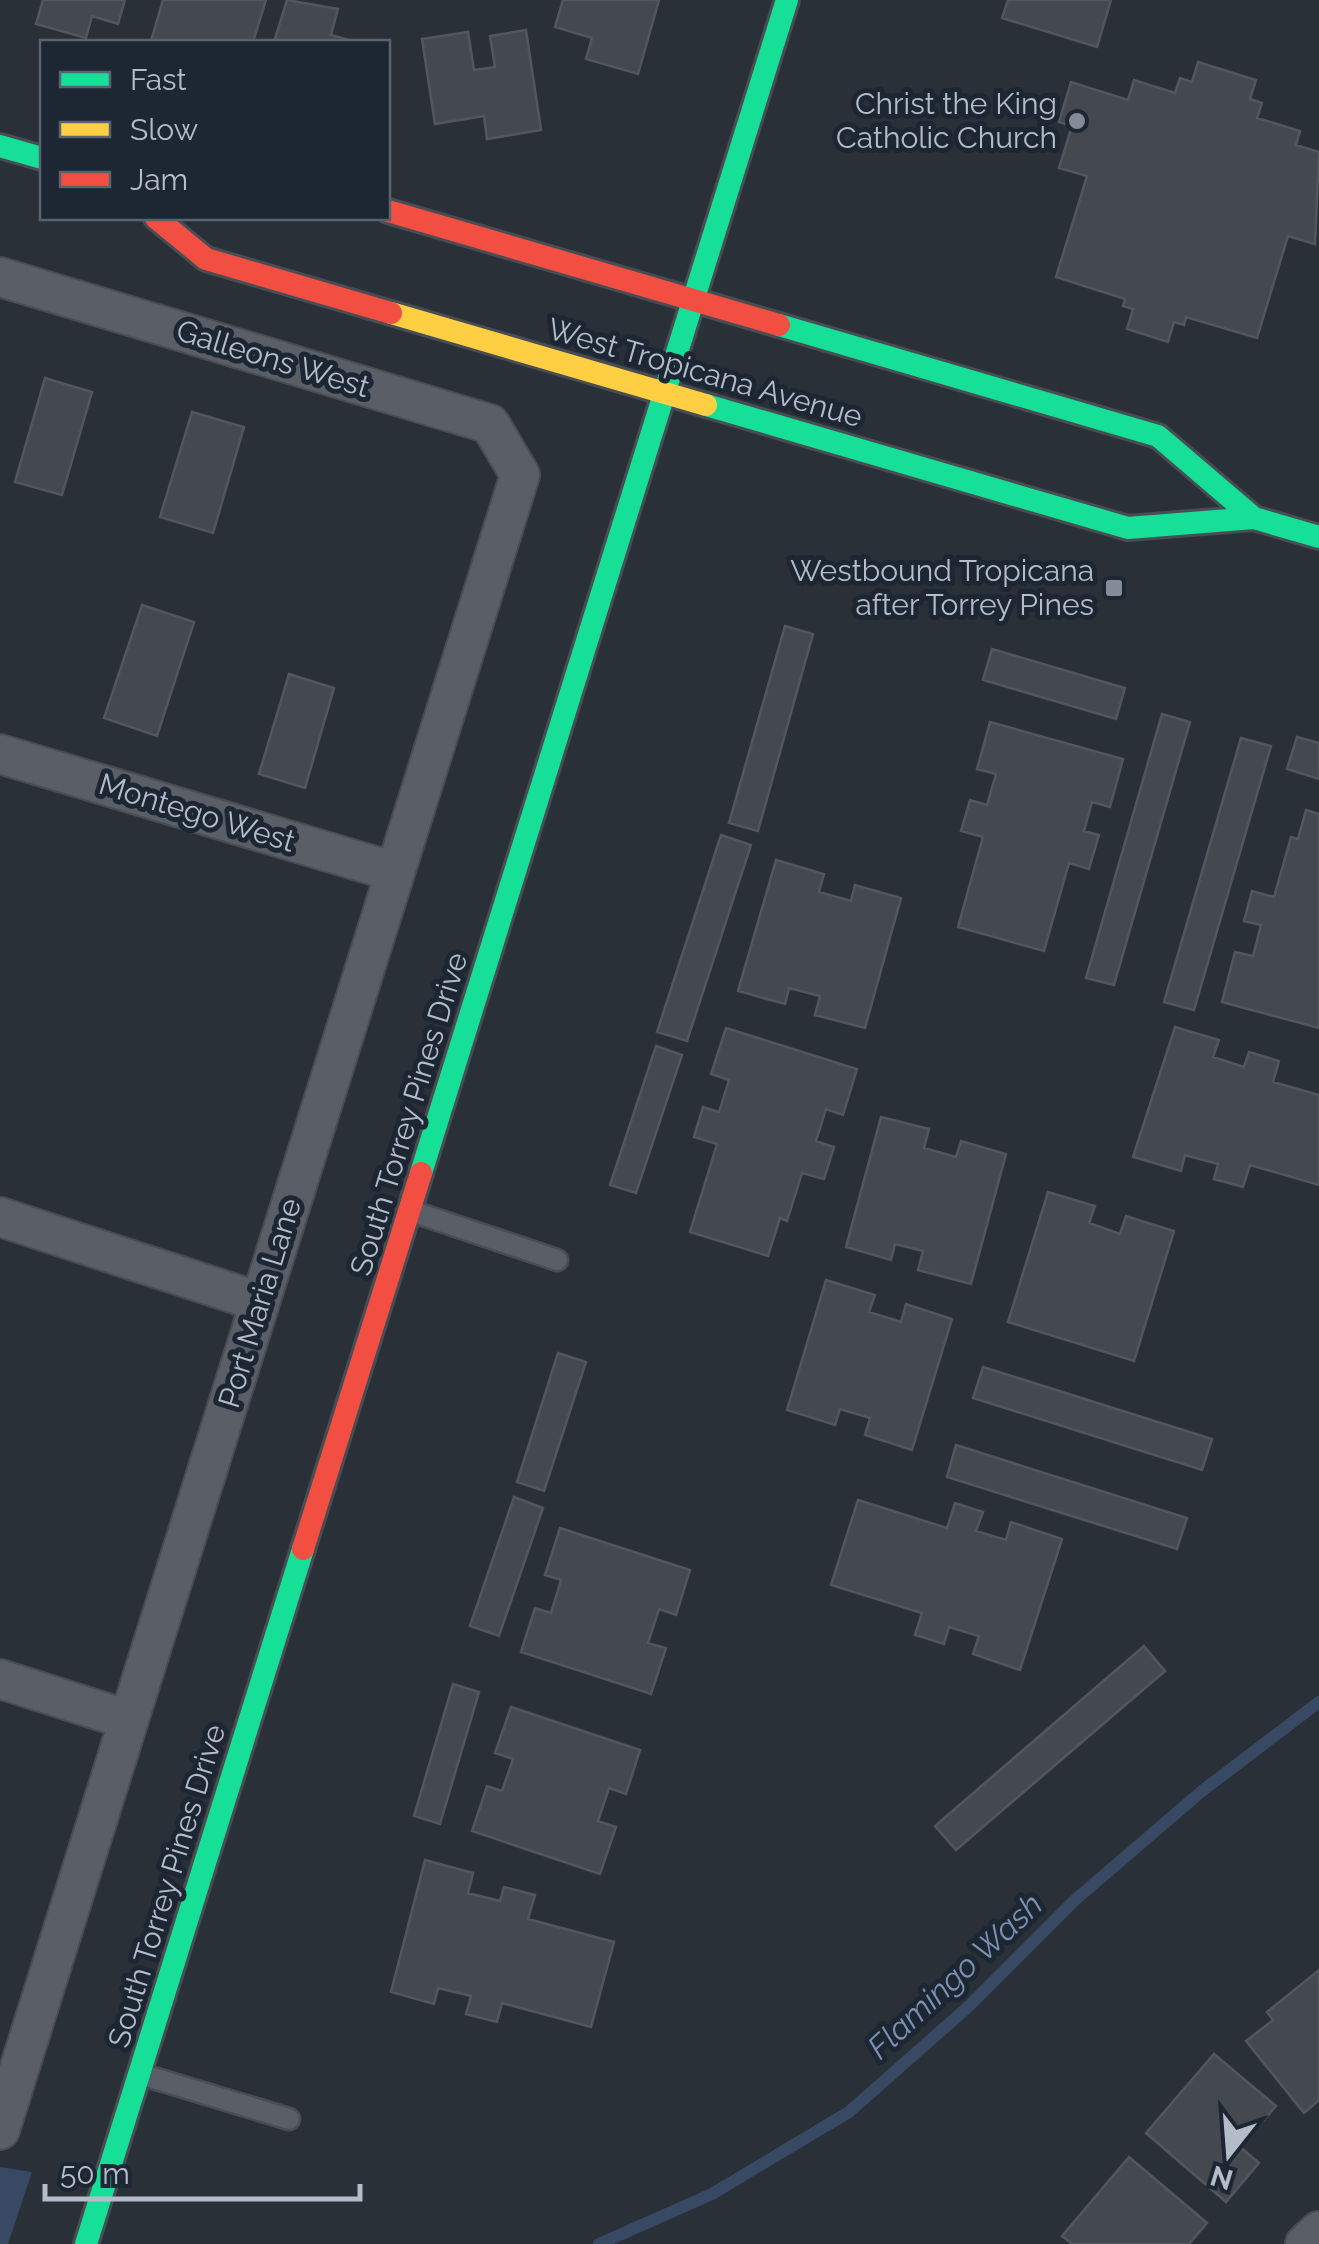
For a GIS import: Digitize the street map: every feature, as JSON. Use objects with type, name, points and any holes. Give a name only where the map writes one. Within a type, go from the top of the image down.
[{"type":"main road","name":"South Torrey Pines Drive","points":[[86,2244],[787,0]]},
{"type":"main road","points":[[0,146],[40,157]]},
{"type":"main road","name":"West Tropicana Avenue","points":[[390,212],[1158,436],[1254,518]]},
{"type":"main road","name":"West Tropicana Avenue","points":[[158,220],[206,259],[1128,528],[1254,518],[1319,537]]},
{"type":"street","name":"Galleons West","points":[[0,277],[490,424],[520,475]]},
{"type":"street","name":"Port Maria Lane","points":[[0,2130],[520,475]]},
{"type":"street","name":"Montego West","points":[[0,754],[395,872]]},
{"type":"street","points":[[0,1217],[260,1302]]},
{"type":"street","points":[[0,1679],[129,1720]]},
{"type":"street","points":[[1305,2244],[1319,2231]]},
{"type":"lane","points":[[410,1210],[556,1260]]},
{"type":"lane","points":[[140,2074],[289,2119]]},
{"type":"water","points":[[0,2167],[32,2172],[8,2244],[0,2244]]},
{"type":"building","points":[[43,0],[125,0],[118,24],[92,16],[86,38],[36,24]]},
{"type":"building","points":[[163,0],[266,0],[254,40],[151,40]]},
{"type":"building","points":[[287,0],[338,9],[331,35],[349,40],[275,40]]},
{"type":"building","points":[[563,0],[659,0],[638,74],[586,59],[592,38],[555,27]]},
{"type":"building","points":[[1008,0],[1111,0],[1097,47],[1002,18]]},
{"type":"building","points":[[526,30],[541,130],[487,139],[484,116],[435,124],[422,39],[468,32],[474,70],[495,67],[490,36]]},
{"type":"building","points":[[1198,62],[1256,80],[1250,99],[1262,103],[1257,118],[1300,131],[1296,145],[1319,152],[1315,244],[1288,236],[1257,338],[1186,317],[1184,325],[1174,322],[1168,342],[1127,329],[1133,309],[1123,306],[1125,299],[1056,277],[1087,176],[1059,168],[1072,126],[1059,122],[1071,82],[1128,100],[1134,80],[1175,93],[1180,78],[1192,82]]},
{"type":"building","points":[[45,378],[92,392],[62,495],[15,482]]},
{"type":"building","points":[[192,412],[244,427],[213,533],[160,517]]},
{"type":"building","points":[[142,605],[194,622],[157,736],[104,718]]},
{"type":"building","points":[[785,626],[813,634],[758,831],[729,823]]},
{"type":"building","points":[[992,649],[1125,688],[1116,719],[983,680]]},
{"type":"building","points":[[289,674],[334,688],[305,788],[259,774]]},
{"type":"building","points":[[1162,714],[1190,722],[1114,985],[1086,978]]},
{"type":"building","points":[[990,722],[1123,759],[1110,807],[1092,802],[1084,831],[1099,835],[1089,869],[1069,863],[1044,951],[958,927],[983,837],[961,831],[970,800],[987,805],[996,774],[977,769]]},
{"type":"building","points":[[1297,737],[1319,743],[1319,779],[1287,769]]},
{"type":"building","points":[[1241,738],[1271,746],[1194,1010],[1164,1002]]},
{"type":"building","points":[[1306,810],[1319,814],[1319,1028],[1222,1002],[1235,952],[1253,956],[1261,925],[1244,921],[1252,891],[1274,897],[1291,837],[1298,839]]},
{"type":"building","points":[[721,835],[751,845],[687,1041],[657,1032]]},
{"type":"building","points":[[776,860],[824,874],[819,892],[851,901],[855,885],[901,898],[865,1028],[815,1015],[820,996],[789,988],[785,1004],[738,991]]},
{"type":"building","points":[[1175,1027],[1219,1040],[1213,1057],[1244,1067],[1249,1052],[1279,1061],[1273,1082],[1319,1095],[1319,1185],[1250,1165],[1243,1187],[1214,1179],[1218,1164],[1185,1155],[1181,1171],[1133,1157]]},
{"type":"building","points":[[726,1028],[857,1069],[843,1115],[826,1109],[816,1141],[834,1147],[824,1179],[802,1173],[787,1221],[780,1218],[768,1256],[690,1232],[717,1144],[694,1137],[703,1107],[719,1112],[729,1080],[711,1074]]},
{"type":"building","points":[[656,1046],[682,1055],[636,1193],[610,1185]]},
{"type":"building","points":[[881,1117],[929,1129],[924,1148],[956,1157],[961,1141],[1006,1154],[971,1284],[918,1270],[923,1251],[895,1244],[891,1260],[846,1247]]},
{"type":"building","points":[[1048,1192],[1095,1206],[1089,1223],[1120,1234],[1126,1216],[1174,1231],[1134,1361],[1008,1322]]},
{"type":"building","points":[[826,1280],[875,1295],[869,1312],[901,1322],[906,1304],[952,1319],[912,1450],[865,1435],[870,1418],[840,1409],[835,1425],[787,1410]]},
{"type":"building","points":[[558,1353],[586,1362],[544,1491],[517,1482]]},
{"type":"building","points":[[983,1367],[1212,1439],[1202,1470],[973,1398]]},
{"type":"building","points":[[956,1445],[1187,1518],[1177,1549],[947,1477]]},
{"type":"building","points":[[514,1497],[543,1508],[499,1636],[470,1626]]},
{"type":"building","points":[[858,1500],[947,1528],[955,1503],[983,1512],[976,1531],[1006,1540],[1011,1522],[1062,1539],[1020,1670],[973,1654],[979,1636],[949,1627],[944,1644],[915,1635],[922,1613],[831,1585]]},
{"type":"building","points":[[560,1528],[690,1570],[676,1615],[659,1609],[648,1643],[666,1648],[651,1694],[521,1652],[535,1608],[551,1613],[561,1580],[545,1575]]},
{"type":"building","points":[[1144,1646],[1165,1671],[956,1850],[935,1826]]},
{"type":"building","points":[[453,1684],[479,1692],[440,1824],[414,1816]]},
{"type":"building","points":[[511,1707],[640,1750],[626,1794],[609,1788],[598,1821],[616,1827],[600,1874],[472,1831],[487,1786],[502,1791],[513,1759],[495,1753]]},
{"type":"building","points":[[425,1860],[473,1873],[468,1893],[500,1901],[504,1887],[535,1895],[528,1919],[614,1942],[591,2027],[502,2003],[497,2022],[466,2014],[471,1996],[438,1988],[434,2004],[391,1992]]},
{"type":"building","points":[[1319,1970],[1319,2100],[1304,2113],[1246,2041],[1273,2020],[1267,2012]]},
{"type":"building","points":[[1214,2054],[1276,2106],[1240,2147],[1259,2163],[1226,2202],[1146,2133]]},
{"type":"building","points":[[1129,2157],[1207,2223],[1189,2244],[1072,2244],[1062,2236]]},
{"type":"waterway","name":"Flamingo Wash","points":[[599,2244],[712,2194],[849,2112],[969,2006],[1075,1900],[1202,1791],[1319,1702]]},
{"type":"traffic: fast","points":[[421,1173],[787,0]]},
{"type":"traffic: fast","points":[[0,146],[40,157]]},
{"type":"traffic: fast","points":[[779,325],[1158,436],[1254,518]]},
{"type":"traffic: fast","points":[[706,405],[1128,528],[1254,518],[1319,537]]},
{"type":"traffic: fast","points":[[86,2244],[303,1549]]},
{"type":"traffic: slow","points":[[391,313],[706,405]]},
{"type":"traffic: jam","points":[[390,212],[779,325]]},
{"type":"traffic: jam","points":[[158,220],[206,259],[391,313]]},
{"type":"traffic: jam","points":[[303,1549],[421,1173]]},
{"type":"place","name":"Christ the King Catholic Church","points":[[1077,121]]},
{"type":"place","name":"Westbound Tropicana after Torrey Pines","points":[[1114,588]]}]
